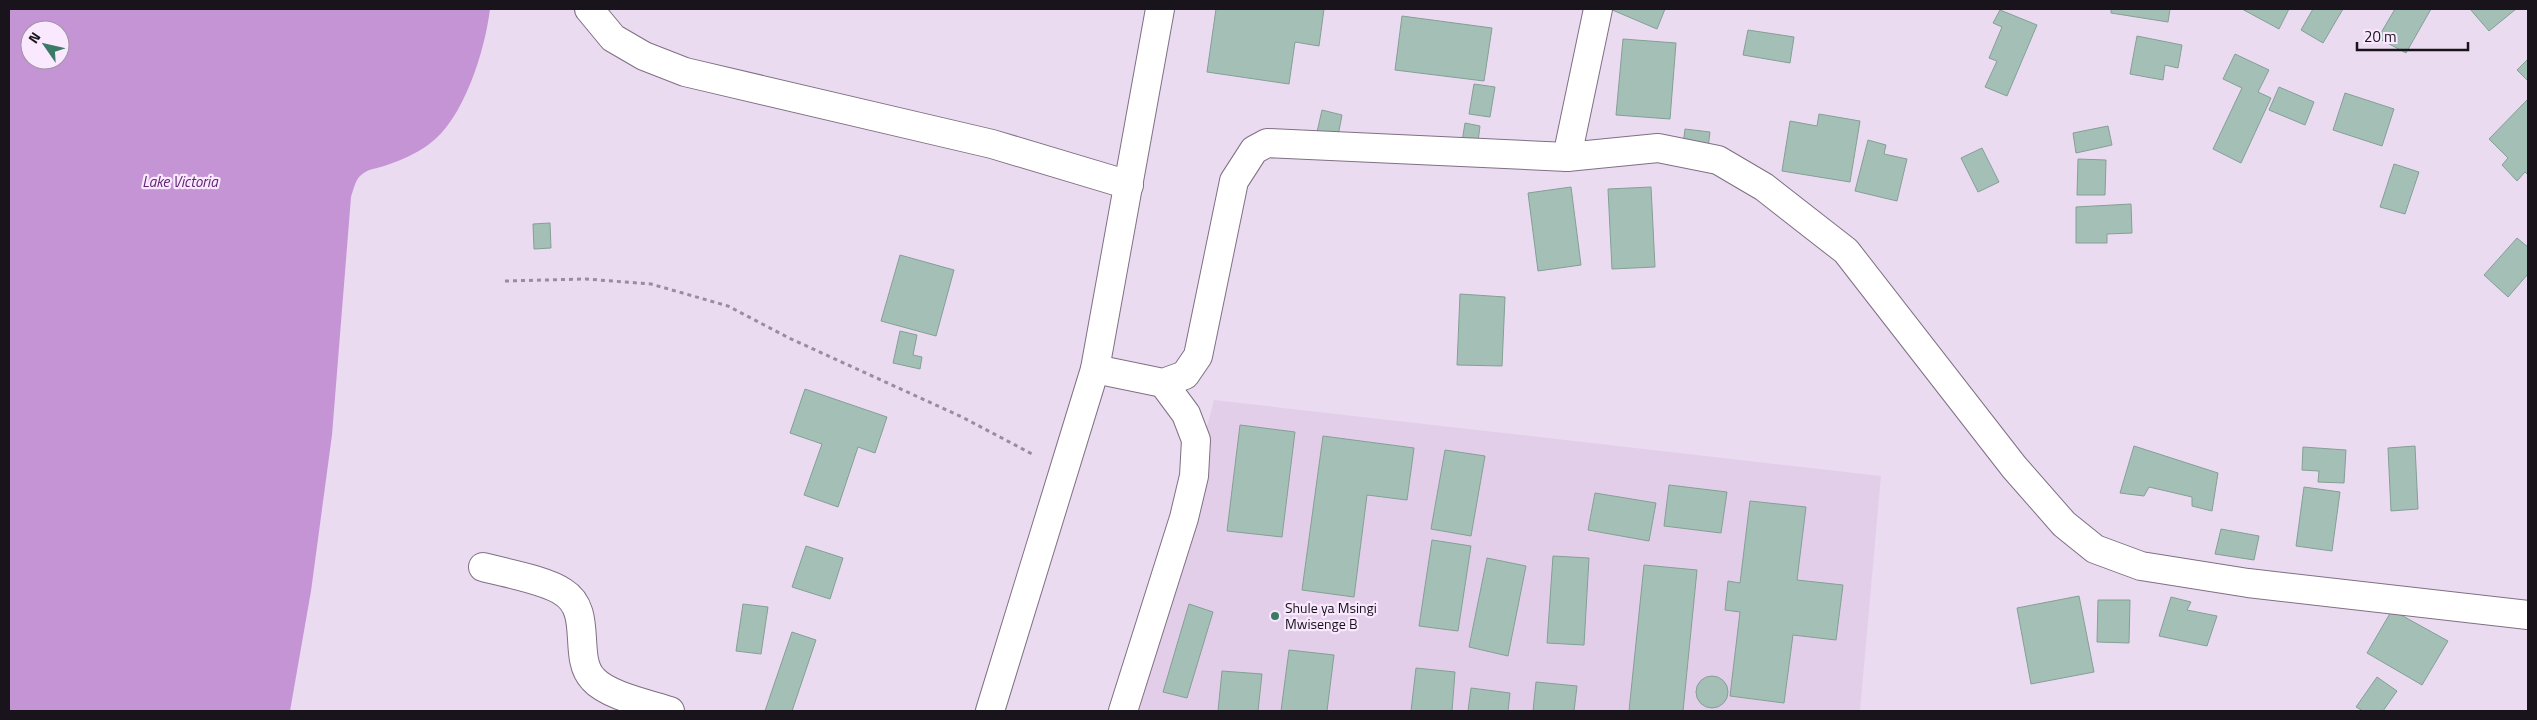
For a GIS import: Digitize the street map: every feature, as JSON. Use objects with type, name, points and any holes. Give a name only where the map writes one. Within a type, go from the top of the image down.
[{"type":"street","points":[[590,9],[613,38],[644,56],[686,72],[992,144],[1129,185]]},
{"type":"street","points":[[990,711],[1095,369],[1160,9]]},
{"type":"street","points":[[1567,157],[1598,9]]},
{"type":"street","points":[[1095,369],[1163,383],[1185,375],[1198,356],[1234,181],[1254,150],[1267,143],[1567,157],[1658,148],[1718,160],[1764,187],[1846,251],[2014,467],[2064,524],[2095,549],[2141,566],[2248,583],[2528,615]]},
{"type":"street","points":[[1123,711],[1184,518],[1194,476],[1196,440],[1186,414],[1163,383]]},
{"type":"street","points":[[483,567],[564,592],[575,603],[580,620],[586,666],[592,679],[606,689],[670,711]]},
{"type":"path","points":[[505,281],[586,279],[651,284],[728,306],[789,338],[962,417],[1063,470]]},
{"type":"shaded area","points":[[1214,400],[1881,476],[1860,711],[1133,711]]},
{"type":"water","name":"Lake Victoria","points":[[9,9],[490,9],[483,44],[471,83],[452,119],[441,134],[414,154],[363,173],[354,186],[351,197],[332,435],[311,591],[290,711],[9,711]]},
{"type":"building","points":[[1216,9],[1324,9],[1319,46],[1295,42],[1289,84],[1207,72]]},
{"type":"building","points":[[1610,9],[1665,9],[1657,29]]},
{"type":"building","points":[[2111,9],[2170,9],[2168,22],[2111,13]]},
{"type":"building","points":[[2242,9],[2289,9],[2279,29]]},
{"type":"building","points":[[2313,9],[2343,9],[2323,43],[2301,30]]},
{"type":"building","points":[[2395,9],[2431,9],[2406,53],[2378,38]]},
{"type":"building","points":[[2470,9],[2516,9],[2489,31]]},
{"type":"building","points":[[2000,10],[2037,25],[2007,96],[1985,87],[1997,61],[1989,58],[2002,27],[1993,23]]},
{"type":"building","points":[[1402,16],[1492,28],[1484,81],[1395,70]]},
{"type":"building","points":[[1748,30],[1794,37],[1790,63],[1743,55]]},
{"type":"building","points":[[2137,36],[2182,45],[2178,68],[2165,65],[2163,80],[2130,74]]},
{"type":"building","points":[[1623,39],[1676,43],[1670,119],[1616,115]]},
{"type":"building","points":[[2235,54],[2269,70],[2258,92],[2271,98],[2241,163],[2213,149],[2242,88],[2223,79]]},
{"type":"building","points":[[2528,59],[2528,81],[2517,70]]},
{"type":"building","points":[[1474,84],[1495,87],[1490,117],[1469,114]]},
{"type":"building","points":[[2279,87],[2314,102],[2305,125],[2269,110]]},
{"type":"building","points":[[2345,93],[2394,109],[2382,146],[2333,130]]},
{"type":"building","points":[[2528,99],[2528,175],[2525,172],[2517,181],[2502,165],[2508,158],[2489,139]]},
{"type":"building","points":[[1322,110],[1342,115],[1338,136],[1317,132]]},
{"type":"building","points":[[1819,114],[1860,121],[1850,182],[1782,171],[1790,121],[1817,126]]},
{"type":"building","points":[[1465,123],[1480,126],[1477,150],[1461,148]]},
{"type":"building","points":[[2108,126],[2112,145],[2076,153],[2073,133]]},
{"type":"building","points":[[1685,129],[1710,132],[1708,148],[1683,145]]},
{"type":"building","points":[[1868,140],[1886,145],[1884,154],[1907,159],[1897,201],[1855,191]]},
{"type":"building","points":[[1982,148],[1999,182],[1978,192],[1961,158]]},
{"type":"building","points":[[2078,159],[2106,160],[2105,195],[2077,195]]},
{"type":"building","points":[[2394,164],[2419,172],[2405,214],[2380,207]]},
{"type":"building","points":[[1571,187],[1581,265],[1538,271],[1528,193]]},
{"type":"building","points":[[1651,187],[1655,267],[1612,269],[1608,189]]},
{"type":"building","points":[[2131,204],[2132,233],[2107,234],[2107,243],[2076,243],[2076,207]]},
{"type":"building","points":[[550,223],[551,248],[534,249],[533,224]]},
{"type":"building","points":[[2517,238],[2528,247],[2528,274],[2508,297],[2484,275]]},
{"type":"building","points":[[900,255],[954,270],[936,336],[881,321]]},
{"type":"building","points":[[1460,294],[1505,297],[1502,366],[1457,365]]},
{"type":"building","points":[[900,331],[917,335],[913,355],[922,357],[920,369],[893,363]]},
{"type":"building","points":[[805,389],[887,417],[875,453],[858,447],[838,507],[804,495],[822,444],[790,433]]},
{"type":"building","points":[[1240,425],[1295,432],[1282,537],[1227,531]]},
{"type":"building","points":[[1323,436],[1414,448],[1407,500],[1367,495],[1354,597],[1302,590]]},
{"type":"building","points":[[2134,446],[2218,473],[2212,511],[2192,506],[2192,497],[2149,487],[2144,496],[2120,493]]},
{"type":"building","points":[[2415,446],[2418,509],[2391,511],[2388,448]]},
{"type":"building","points":[[2303,447],[2346,450],[2344,483],[2318,482],[2319,471],[2302,470]]},
{"type":"building","points":[[1445,450],[1485,456],[1471,536],[1431,529]]},
{"type":"building","points":[[1669,485],[1727,492],[1721,533],[1664,526]]},
{"type":"building","points":[[2304,487],[2340,492],[2332,551],[2296,546]]},
{"type":"building","points":[[1595,493],[1656,503],[1649,541],[1588,530]]},
{"type":"building","points":[[1750,501],[1806,507],[1797,580],[1843,585],[1836,640],[1793,635],[1784,703],[1730,696],[1740,612],[1725,610],[1728,581],[1740,583]]},
{"type":"building","points":[[2221,529],[2259,536],[2254,560],[2215,554]]},
{"type":"building","points":[[1432,540],[1471,546],[1458,631],[1419,626]]},
{"type":"building","points":[[806,546],[843,558],[830,599],[792,587]]},
{"type":"building","points":[[1553,556],[1589,558],[1584,645],[1547,643]]},
{"type":"building","points":[[1487,558],[1526,566],[1508,656],[1469,647]]},
{"type":"building","points":[[1644,565],[1697,570],[1683,711],[1629,711]]},
{"type":"building","points":[[2079,596],[2094,672],[2031,684],[2017,608]]},
{"type":"building","points":[[2171,597],[2191,602],[2187,610],[2217,616],[2207,646],[2159,636]]},
{"type":"building","points":[[2098,600],[2130,600],[2129,643],[2097,642]]},
{"type":"building","points":[[743,604],[768,607],[761,654],[736,651]]},
{"type":"building","points":[[1189,604],[1213,612],[1187,698],[1163,692]]},
{"type":"building","points":[[2392,610],[2448,641],[2422,685],[2367,653]]},
{"type":"building","points":[[792,632],[816,640],[792,711],[765,711]]},
{"type":"building","points":[[1289,650],[1334,655],[1327,711],[1281,711]]},
{"type":"building","points":[[1416,668],[1455,672],[1452,711],[1411,711]]},
{"type":"building","points":[[1222,671],[1262,674],[1258,711],[1218,711]]},
{"type":"building","points":[[1712,676],[1724,680],[1728,692],[1724,704],[1712,708],[1700,704],[1696,692],[1700,680]]},
{"type":"building","points":[[2377,677],[2397,691],[2383,711],[2363,711],[2356,707]]},
{"type":"building","points":[[1536,682],[1577,686],[1574,711],[1533,711]]},
{"type":"building","points":[[1471,688],[1510,693],[1508,711],[1468,711]]},
{"type":"place","name":"Shule ya Msingi Mwisenge B","points":[[1275,616]]}]
